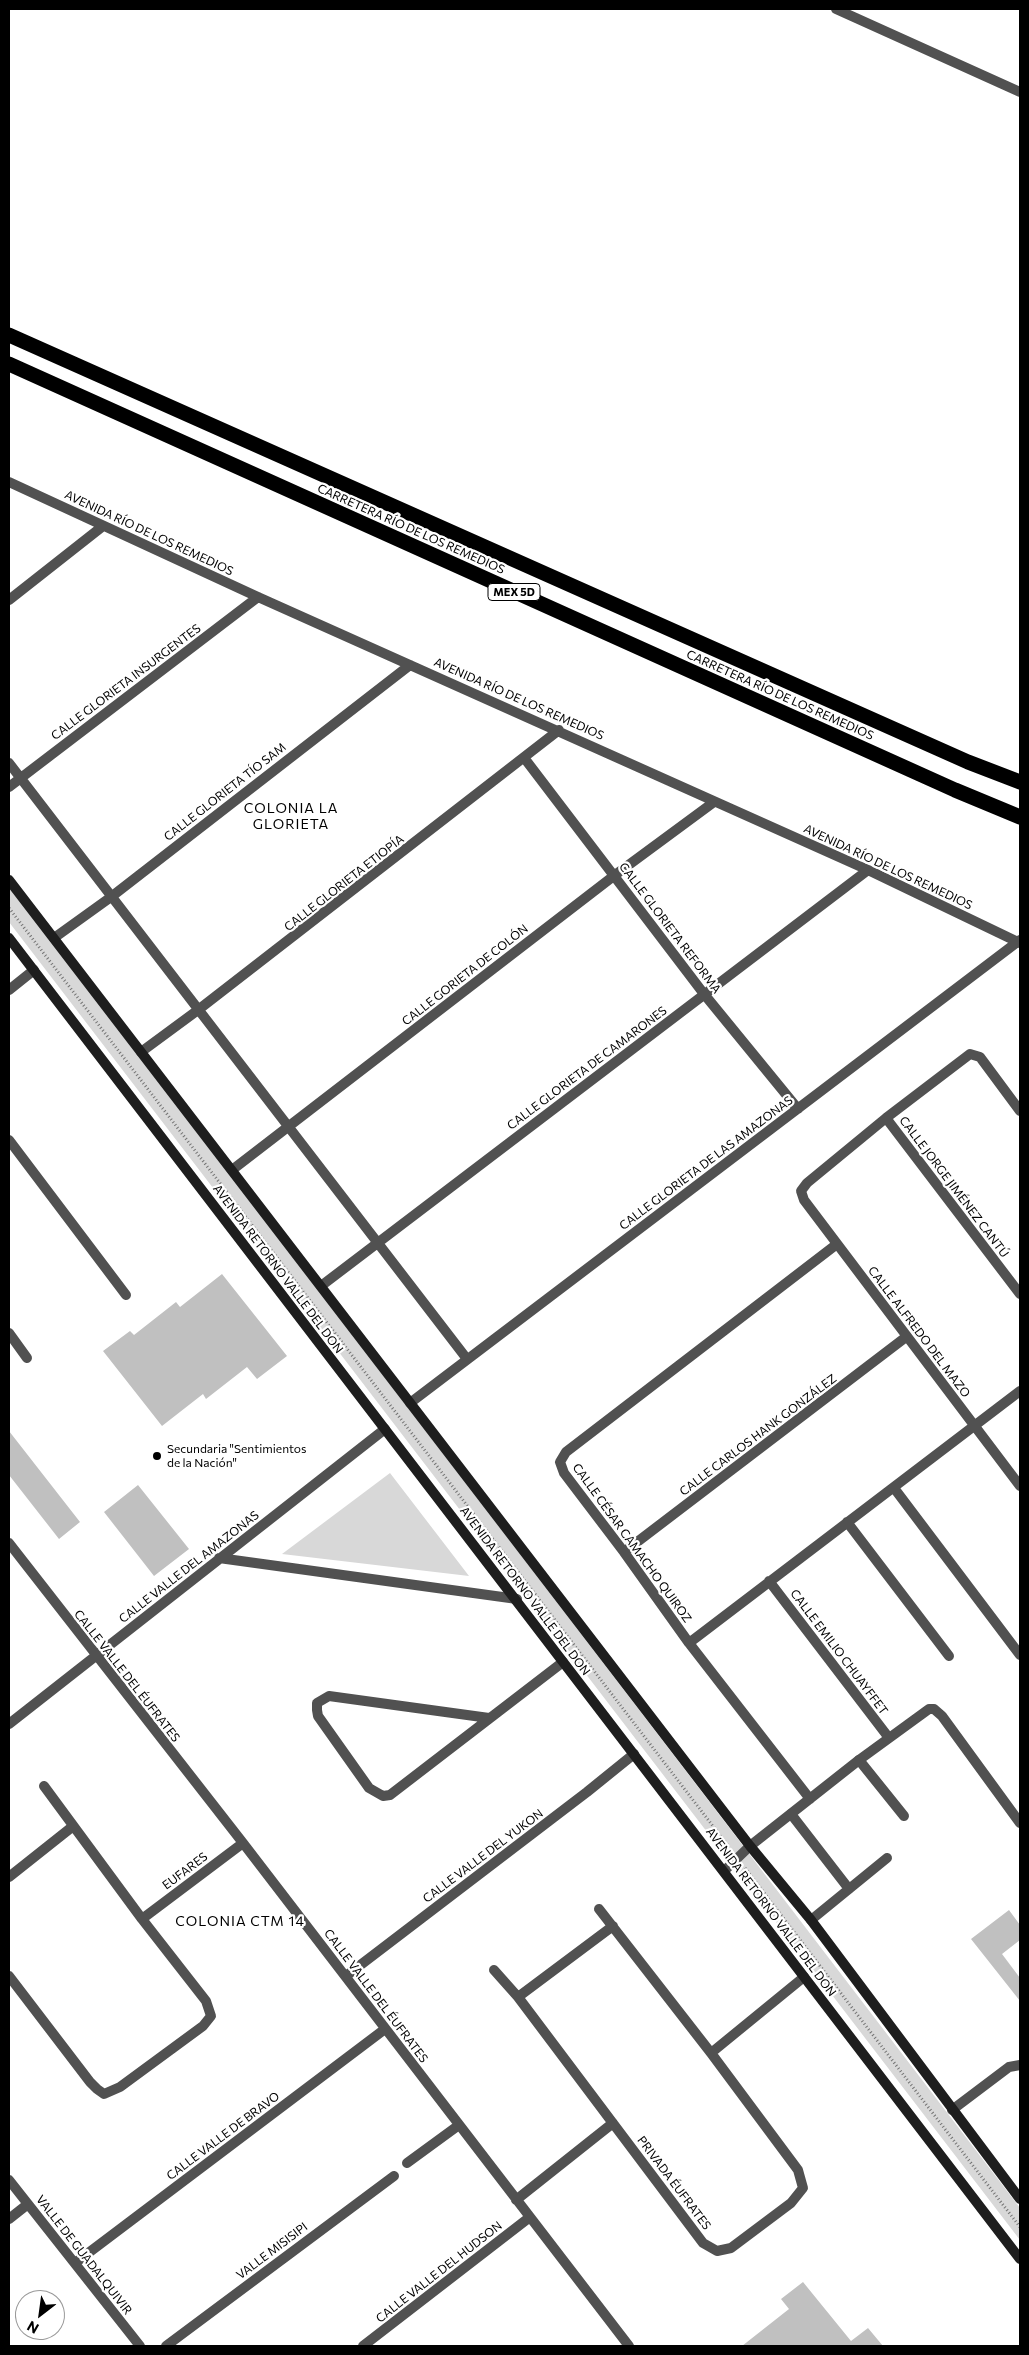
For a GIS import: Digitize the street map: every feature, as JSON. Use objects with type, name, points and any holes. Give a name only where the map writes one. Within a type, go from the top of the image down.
[{"type":"highway","name":"CARRETERA RÍO DE LOS REMEDIOS","points":[[9,335],[968,762],[1020,782]]},
{"type":"highway","name":"CARRETERA RÍO DE LOS REMEDIOS","points":[[9,364],[946,786],[1020,817]]},
{"type":"street","points":[[836,9],[1020,92]]},
{"type":"street","name":"AVENIDA RÍO DE LOS REMEDIOS","points":[[9,482],[258,597],[559,730],[714,802],[868,870],[1020,942]]},
{"type":"street","points":[[9,600],[103,526]]},
{"type":"street","name":"CALLE GLORIETA INSURGENTES","points":[[9,787],[258,597]]},
{"type":"street","name":"CALLE GLORIETA TÍO SAM","points":[[54,938],[111,897],[410,665]]},
{"type":"street","name":"CALLE GLORIETA ETIOPÍA","points":[[141,1052],[525,759],[559,730]]},
{"type":"street","name":"CALLE GLORIETA REFORMA","points":[[525,759],[704,994],[798,1109]]},
{"type":"street","points":[[9,763],[467,1359]]},
{"type":"street","name":"CALLE GORIETA DE COLÓN","points":[[232,1170],[615,875],[714,802]]},
{"type":"street","name":"CALLE GLORIETA DE CAMARONES","points":[[321,1286],[868,870]]},
{"type":"street","name":"AVENIDA RETORNO VALLE DEL DON","points":[[9,880],[750,1846],[811,1920],[1020,2199]]},
{"type":"street","name":"AVENIDA RETORNO VALLE DEL DON","points":[[9,938],[517,1599],[563,1662],[1020,2259]]},
{"type":"street","name":"CALLE GLORIETA DE LAS AMAZONAS","points":[[410,1403],[1020,942]]},
{"type":"street","points":[[9,990],[34,970]]},
{"type":"street","points":[[886,1118],[970,1054],[980,1058],[1020,1111]]},
{"type":"street","name":"CALLE ALFREDO DEL MAZO","points":[[886,1118],[807,1183],[801,1191],[804,1200],[1020,1486]]},
{"type":"street","name":"CALLE JORGE JIMÉNEZ CANTÚ","points":[[886,1118],[1020,1294]]},
{"type":"street","points":[[9,1140],[126,1295]]},
{"type":"street","name":"CALLE CÉSAR CAMACHO QUIROZ","points":[[810,1799],[689,1643],[624,1552],[564,1473],[560,1462],[562,1457],[837,1244]]},
{"type":"street","points":[[9,1333],[28,1358]]},
{"type":"street","name":"CALLE CARLOS HANK GONZÁLEZ","points":[[624,1552],[906,1337]]},
{"type":"street","points":[[689,1643],[1020,1391]]},
{"type":"street","name":"CALLE VALLE DEL AMAZONAS","points":[[9,1724],[385,1429]]},
{"type":"street","points":[[894,1488],[1020,1655]]},
{"type":"street","points":[[847,1522],[949,1656]]},
{"type":"street","name":"CALLE VALLE DEL ÉUFRATES","points":[[9,1543],[346,1976],[458,2125],[629,2346]]},
{"type":"street","points":[[219,1558],[517,1599]]},
{"type":"street","name":"CALLE EMILIO CHUAYFFET","points":[[769,1582],[889,1738]]},
{"type":"street","points":[[489,1718],[329,1696],[317,1703],[318,1716],[369,1788],[383,1796],[390,1795],[563,1662]]},
{"type":"street","points":[[724,1871],[750,1846],[859,1760],[925,1711],[934,1710],[942,1716],[1020,1823]]},
{"type":"street","name":"CALLE VALLE DEL YUKON","points":[[346,1976],[580,1798],[634,1754]]},
{"type":"street","points":[[859,1760],[904,1816]]},
{"type":"street","points":[[9,1976],[97,2090],[104,2094],[113,2092],[203,2026],[211,2016],[206,2001],[72,1827],[44,1786]]},
{"type":"street","points":[[791,1814],[849,1889]]},
{"type":"street","points":[[9,1877],[72,1827]]},
{"type":"street","name":"EUFARES","points":[[142,1919],[242,1843]]},
{"type":"street","points":[[811,1920],[887,1858]]},
{"type":"street","name":"PRIVADA ÉUFRATES","points":[[494,1970],[518,1997],[704,2243],[717,2251],[731,2248],[791,2203],[803,2188],[798,2170],[711,2052],[599,1909]]},
{"type":"street","points":[[518,1997],[613,1926]]},
{"type":"street","points":[[711,2052],[804,1978]]},
{"type":"street","name":"CALLE VALLE DE BRAVO","points":[[75,2263],[385,2029]]},
{"type":"street","points":[[952,2110],[1009,2067],[1020,2065]]},
{"type":"street","points":[[516,2200],[613,2122]]},
{"type":"street","points":[[407,2163],[458,2125]]},
{"type":"street","name":"VALLE MISISIPI","points":[[166,2346],[394,2176]]},
{"type":"street","name":"VALLE DE GUADALQUIVIR","points":[[9,2180],[140,2346]]},
{"type":"street","points":[[9,2219],[28,2204]]},
{"type":"street","name":"CALLE VALLE DEL HUDSON","points":[[363,2346],[530,2217]]},
{"type":"path","points":[[9,908],[687,1795],[738,1858],[1020,2226]]},
{"type":"shaded area","points":[[9,886],[1020,2208],[1020,2240],[9,922]]},
{"type":"shaded area","points":[[390,1473],[469,1576],[282,1554]]},
{"type":"building","points":[[222,1274],[287,1356],[257,1379],[247,1367],[206,1399],[203,1394],[162,1426],[103,1351],[130,1331],[134,1335],[176,1302],[180,1307]]},
{"type":"building","points":[[9,1431],[80,1522],[59,1539],[9,1475]]},
{"type":"building","points":[[138,1485],[189,1549],[154,1576],[104,1512]]},
{"type":"building","points":[[1009,1910],[1020,1925],[1020,1940],[1002,1954],[1020,1978],[1020,2001],[971,1939]]},
{"type":"building","points":[[803,2282],[851,2341],[868,2328],[883,2346],[742,2346],[789,2309],[781,2299]]},
{"type":"place","name":"Secundaria \"Sentimientos de la Nación\"","points":[[157,1456]]},
{"type":"district","name":"COLONIA LA GLORIETA","points":[[291,816]]},
{"type":"district","name":"COLONIA CTM 14","points":[[240,1921]]}]
